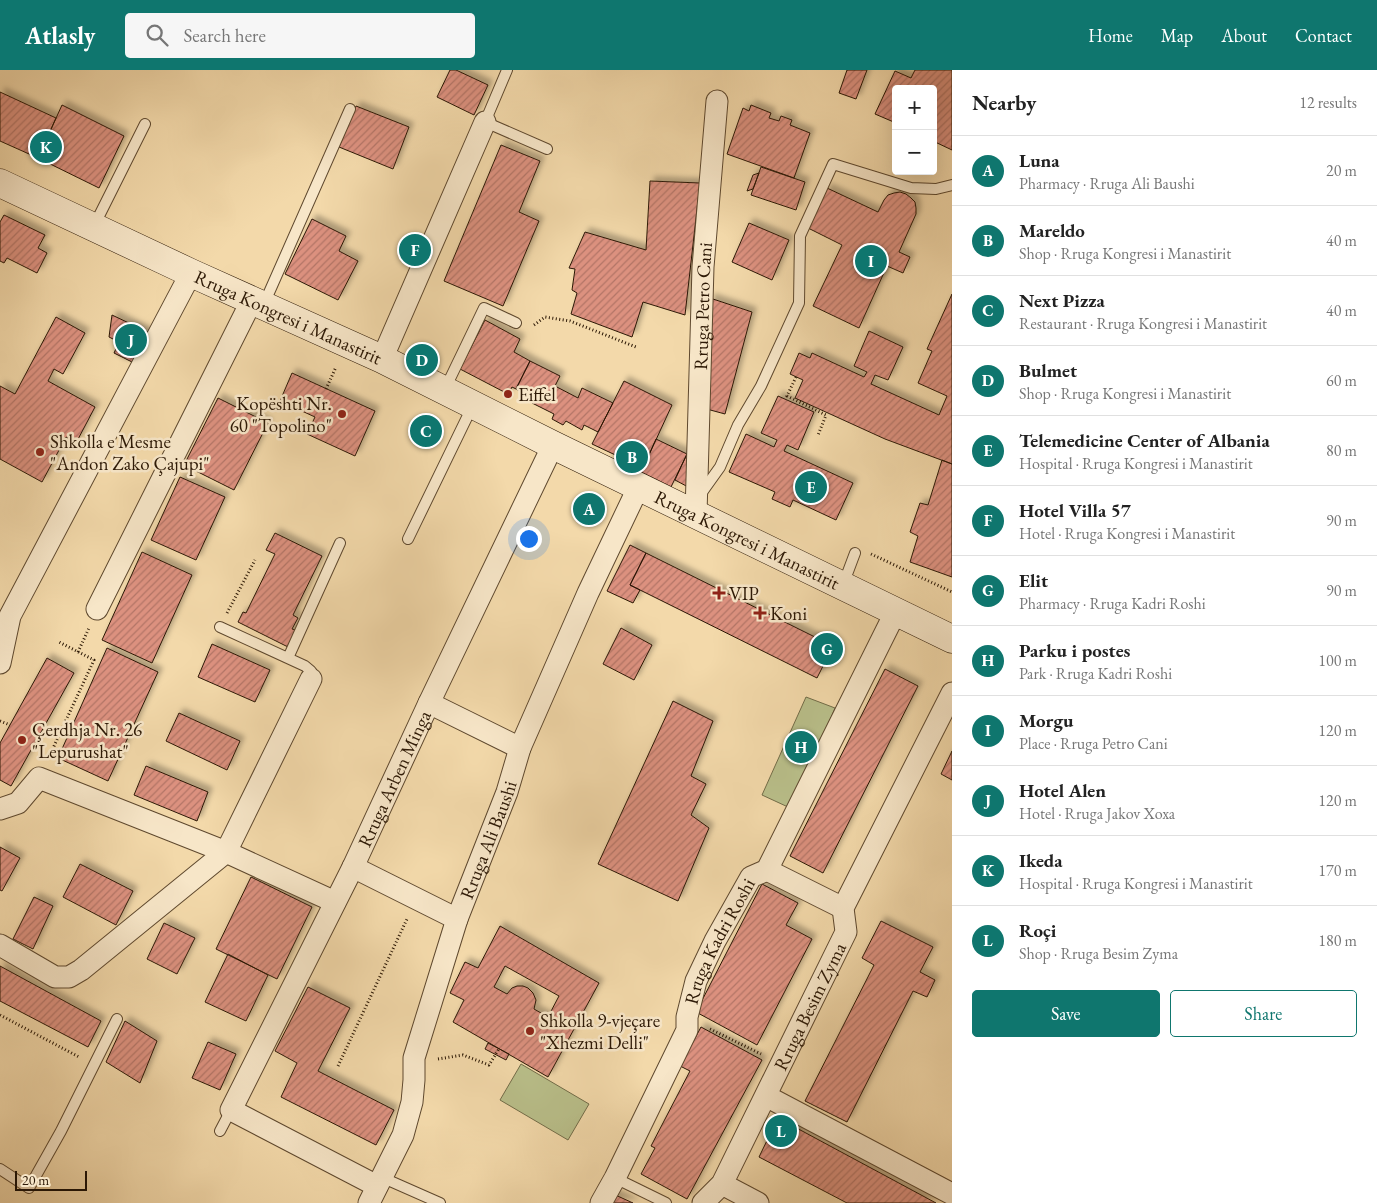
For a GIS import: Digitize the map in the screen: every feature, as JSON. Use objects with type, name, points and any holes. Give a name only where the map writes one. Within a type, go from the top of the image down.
[{"type":"street","name":"Rruga Petro Cani","points":[[696,507],[703,267],[717,101]]},
{"type":"street","points":[[382,359],[485,122]]},
{"type":"street","name":"Rruga Kongresi i Manastirit","points":[[0,183],[191,273],[382,359],[639,486],[696,507],[843,586],[952,639]]},
{"type":"street","points":[[0,663],[10,616],[191,273]]},
{"type":"street","points":[[97,609],[258,302]]},
{"type":"street","name":"Rruga Arben Minga","points":[[231,1110],[353,867],[428,703],[554,445]]},
{"type":"street","name":"Rruga Ali Baushi","points":[[376,1189],[403,1134],[412,1102],[414,1058],[457,919],[506,792],[520,748],[588,593],[639,486]]},
{"type":"street","name":"Rruga Kadri Roshi","points":[[601,1203],[687,1030],[696,981],[715,941],[751,878],[767,870],[896,611]]},
{"type":"street","points":[[0,945],[55,977],[69,977],[81,970],[226,852],[312,679]]},
{"type":"street","points":[[767,870],[843,908],[952,693]]},
{"type":"street","points":[[428,703],[520,748]]},
{"type":"street","points":[[0,809],[18,803],[39,778],[226,852],[335,902]]},
{"type":"street","points":[[353,867],[457,919]]},
{"type":"street","name":"Rruga Besim Zyma","points":[[703,1203],[722,1184],[846,932],[843,908]]},
{"type":"street","points":[[766,1096],[952,1194]]},
{"type":"street","points":[[231,1110],[376,1189]]},
{"type":"street","points":[[722,1184],[758,1203]]},
{"type":"lane","points":[[507,70],[485,122],[548,149]]},
{"type":"lane","points":[[258,302],[350,109]]},
{"type":"lane","points":[[93,227],[145,124]]},
{"type":"lane","points":[[696,507],[720,467],[738,425],[761,386],[799,303],[800,236],[833,164],[912,188],[936,189],[952,185]]},
{"type":"lane","points":[[445,390],[484,308],[516,323]]},
{"type":"lane","points":[[408,539],[474,404]]},
{"type":"lane","points":[[288,658],[340,543]]},
{"type":"lane","points":[[843,586],[854,553]]},
{"type":"lane","points":[[220,627],[305,666],[311,671],[312,679]]},
{"type":"lane","points":[[0,1169],[29,1188],[62,1131],[118,1019]]},
{"type":"lane","name":"Rruga Arben Minga","points":[[220,1131],[231,1110]]},
{"type":"lane","points":[[615,1178],[666,1203]]},
{"type":"lane","points":[[376,1189],[440,1203]]},
{"type":"path","points":[[545,317],[570,321],[636,346]]},
{"type":"path","points":[[796,377],[787,396],[826,415],[818,436]]},
{"type":"path","points":[[869,552],[952,592]]},
{"type":"path","points":[[220,627],[255,560]]},
{"type":"path","points":[[39,778],[94,660],[58,642]]},
{"type":"path","points":[[0,721],[10,725]]},
{"type":"path","points":[[338,1066],[416,899]]},
{"type":"path","points":[[0,1015],[94,1065]]},
{"type":"path","points":[[688,1017],[781,1064]]},
{"type":"path","points":[[414,1080],[431,1060],[463,1055],[489,1065],[500,1049]]},
{"type":"green space","points":[[806,697],[835,708],[825,733],[788,807],[762,795]]},
{"type":"green space","points":[[521,1064],[589,1104],[568,1140],[500,1100]]},
{"type":"building","points":[[450,70],[456,70],[488,85],[474,115],[437,97]]},
{"type":"building","points":[[847,70],[867,70],[856,99],[839,93]]},
{"type":"building","points":[[915,70],[952,70],[952,150],[937,143],[937,85],[892,85],[892,121],[875,114],[895,71],[911,78]]},
{"type":"building","points":[[0,92],[56,118],[38,158],[0,141]]},
{"type":"building","points":[[62,105],[124,136],[99,188],[38,158]]},
{"type":"building","points":[[751,105],[771,113],[769,118],[779,121],[781,116],[792,120],[790,125],[810,133],[794,178],[727,154],[743,108],[749,111]]},
{"type":"building","points":[[356,106],[409,127],[393,169],[339,147]]},
{"type":"building","points":[[501,145],[540,161],[519,212],[539,221],[503,306],[444,281]]},
{"type":"building","points":[[761,167],[805,182],[796,210],[751,195]]},
{"type":"building","points":[[759,173],[753,189],[747,191],[753,175]]},
{"type":"building","points":[[650,181],[700,183],[685,315],[643,302],[632,337],[571,314],[577,293],[572,290],[575,269],[569,268],[585,232],[646,250]]},
{"type":"building","points":[[827,188],[878,212],[888,195],[894,193],[906,194],[915,202],[916,214],[899,252],[910,257],[903,273],[887,266],[859,328],[813,306],[842,245],[808,228]]},
{"type":"building","points":[[4,215],[45,235],[38,248],[47,253],[37,273],[7,258],[4,263],[0,261],[0,222]]},
{"type":"building","points":[[312,219],[346,236],[339,251],[358,261],[338,300],[285,274]]},
{"type":"building","points":[[749,223],[789,240],[772,280],[732,262]]},
{"type":"building","points":[[952,294],[952,464],[885,439],[795,398],[803,380],[790,374],[799,353],[810,358],[812,353],[864,377],[867,372],[854,366],[869,331],[903,347],[888,380],[875,375],[871,384],[939,415],[947,396],[918,383],[932,351],[927,349]]},
{"type":"building","points":[[710,298],[752,312],[725,414],[703,408]]},
{"type":"building","points":[[112,315],[152,334],[136,364],[114,353],[119,342],[109,337]]},
{"type":"building","points":[[56,317],[85,333],[63,374],[54,369],[48,381],[95,407],[76,443],[66,437],[42,482],[0,459],[0,386],[15,394]]},
{"type":"building","points":[[485,320],[520,339],[514,352],[530,361],[516,389],[512,387],[508,394],[460,369]]},
{"type":"building","points":[[530,361],[560,376],[555,386],[578,398],[582,388],[613,403],[598,432],[584,425],[582,430],[566,421],[563,425],[552,419],[554,414],[532,403],[534,399],[516,389]]},
{"type":"building","name":"Kopështi Nr. 60 \"Topolino\"","points":[[292,373],[375,411],[355,456],[307,434],[315,417],[280,401]]},
{"type":"building","points":[[624,381],[672,405],[643,468],[592,444]]},
{"type":"building","points":[[778,396],[814,412],[798,450],[787,445],[784,451],[853,483],[836,520],[793,500],[790,507],[772,499],[775,492],[729,472],[746,434],[774,447],[777,440],[761,433]]},
{"type":"building","points":[[218,398],[268,423],[234,490],[184,465]]},
{"type":"building","points":[[656,439],[687,454],[671,487],[641,472]]},
{"type":"building","points":[[687,454],[693,456],[690,488],[675,480]]},
{"type":"building","points":[[942,460],[952,464],[952,577],[910,562],[918,536],[910,532],[920,503],[928,505]]},
{"type":"building","points":[[180,477],[225,497],[196,560],[151,540]]},
{"type":"building","points":[[275,533],[322,556],[293,615],[298,618],[292,629],[296,630],[288,647],[238,622],[243,612],[246,613],[275,554],[266,550]]},
{"type":"building","points":[[630,545],[646,553],[630,585],[640,590],[633,603],[607,591]]},
{"type":"building","points":[[142,552],[192,575],[152,663],[102,640]]},
{"type":"building","points":[[646,553],[833,646],[817,678],[630,585]]},
{"type":"building","points":[[621,628],[652,645],[634,680],[603,664]]},
{"type":"building","points":[[212,644],[270,670],[255,702],[198,677]]},
{"type":"building","points":[[107,648],[158,672],[108,781],[58,758]]},
{"type":"building","points":[[47,658],[74,673],[11,786],[0,780],[0,743]]},
{"type":"building","points":[[885,669],[918,686],[823,873],[790,856]]},
{"type":"building","points":[[673,701],[713,721],[691,776],[706,784],[691,815],[709,828],[678,901],[598,864]]},
{"type":"building","points":[[179,713],[240,741],[227,770],[166,741]]},
{"type":"building","points":[[952,751],[952,780],[941,774]]},
{"type":"building","points":[[146,766],[208,792],[197,821],[134,795]]},
{"type":"building","points":[[0,847],[20,858],[2,891],[0,890]]},
{"type":"building","points":[[80,864],[133,891],[116,925],[63,897]]},
{"type":"building","points":[[251,877],[312,907],[277,979],[216,949]]},
{"type":"building","points":[[762,884],[798,903],[786,925],[812,939],[757,1045],[696,1012]]},
{"type":"building","points":[[34,897],[53,906],[33,949],[13,939]]},
{"type":"building","points":[[881,921],[933,947],[920,972],[935,980],[927,997],[913,991],[847,1122],[805,1101],[874,965],[862,958]]},
{"type":"building","points":[[164,923],[195,938],[177,974],[147,959]]},
{"type":"building","points":[[500,926],[599,983],[548,1077],[453,1022],[464,1000],[450,993],[465,962],[478,968]],"holes":[[[505,966],[559,996],[548,1017],[534,1009],[536,1000],[528,988],[517,986],[512,988],[507,994],[494,987]]]},
{"type":"building","points":[[228,954],[268,975],[246,1021],[205,1002]]},
{"type":"building","points":[[0,966],[101,1021],[88,1047],[0,1001]]},
{"type":"building","points":[[308,987],[350,1008],[318,1071],[394,1110],[376,1145],[281,1097],[297,1063],[275,1051]]},
{"type":"building","points":[[125,1021],[157,1041],[140,1083],[106,1062]]},
{"type":"building","points":[[701,1027],[762,1060],[687,1199],[641,1174],[655,1148],[651,1146],[690,1071],[680,1066]]},
{"type":"building","points":[[208,1042],[236,1054],[220,1090],[192,1078]]},
{"type":"building","points":[[488,1043],[509,1054],[506,1060],[485,1049]]},
{"type":"building","points":[[778,1118],[936,1203],[847,1203],[759,1157]]},
{"type":"building","points":[[611,1193],[633,1203],[606,1203]]},
{"type":"place","name":"Ikeda","points":[[46,147]]},
{"type":"place","name":"Hotel Villa 57","points":[[415,250]]},
{"type":"place","name":"Morgu","points":[[871,261]]},
{"type":"place","name":"Hotel Alen","points":[[131,340]]},
{"type":"place","name":"Bulmet","points":[[422,360]]},
{"type":"place","name":"Eiffel","points":[[508,394]]},
{"type":"place","name":"Kopështi Nr. 60 \"Topolino\"","points":[[342,414]]},
{"type":"place","name":"Next Pizza","points":[[426,431]]},
{"type":"place","name":"Shkolla e Mesme \"Andon Zako Çajupi\"","points":[[40,452]]},
{"type":"place","name":"Mareldo","points":[[632,457]]},
{"type":"place","name":"Telemedicine Center of Albania","points":[[811,487]]},
{"type":"place","name":"Luna","points":[[589,509]]},
{"type":"place","name":"VIP","points":[[719,593]]},
{"type":"place","name":"Koni","points":[[760,613]]},
{"type":"place","name":"Elit","points":[[827,649]]},
{"type":"place","name":"Çerdhja Nr. 26 \"Lepurushat\"","points":[[22,740]]},
{"type":"place","name":"Parku i postes","points":[[801,747]]},
{"type":"place","name":"Shkolla 9-vjeçare \"Xhezmi Delli\"","points":[[530,1031]]},
{"type":"place","name":"Roçi","points":[[781,1131]]}]
